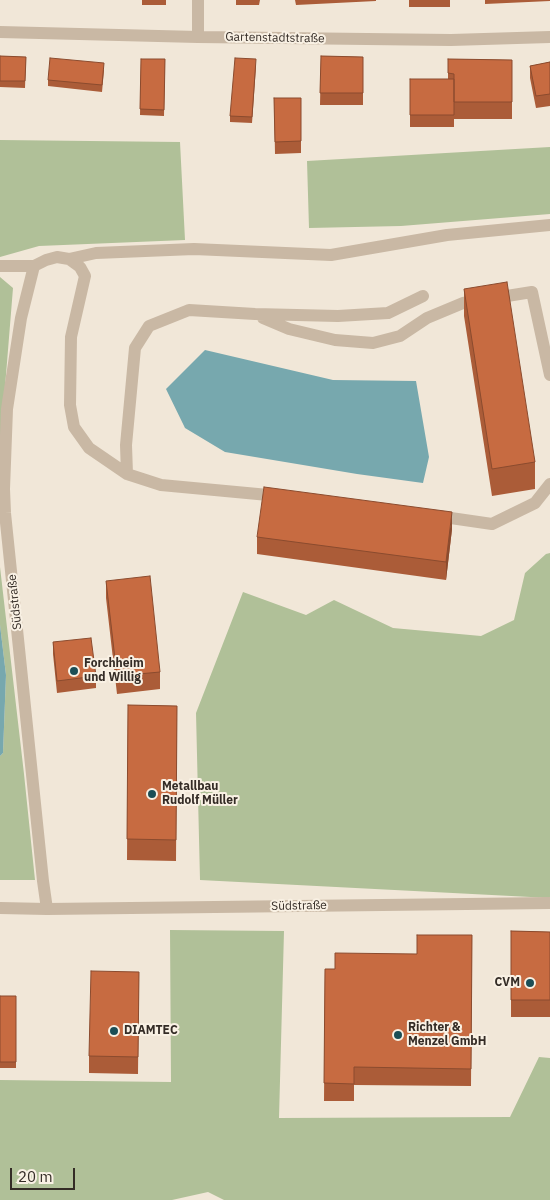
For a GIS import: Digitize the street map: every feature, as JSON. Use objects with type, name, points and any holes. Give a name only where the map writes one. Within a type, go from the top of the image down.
[{"type":"street","points":[[198,0],[198,37]]},
{"type":"street","name":"Gartenstadtstraße","points":[[0,32],[451,40],[550,37]]},
{"type":"street","points":[[0,266],[34,266],[57,257],[69,259],[96,253],[194,250],[331,255],[447,236],[550,226]]},
{"type":"street","points":[[69,259],[80,267],[84,276],[72,337],[70,406],[74,426],[89,448],[127,474],[162,485],[287,497]]},
{"type":"street","name":"Südstraße","points":[[34,266],[21,318],[7,409],[4,489],[47,909]]},
{"type":"street","points":[[255,314],[290,329],[335,340],[373,343],[400,336],[428,318],[463,303],[532,292],[550,375]]},
{"type":"street","points":[[127,474],[126,445],[135,348],[149,326],[189,310],[338,316],[388,313],[423,296]]},
{"type":"street","points":[[423,514],[492,524],[535,503],[550,484]]},
{"type":"street","name":"Südstraße","points":[[0,908],[550,903]]},
{"type":"green space","points":[[0,140],[180,142],[185,240],[39,246],[0,257]]},
{"type":"green space","points":[[550,147],[550,214],[401,226],[309,228],[307,161]]},
{"type":"green space","points":[[0,277],[13,288],[0,449]]},
{"type":"green space","points":[[550,553],[550,898],[200,880],[196,713],[243,592],[306,615],[334,600],[393,628],[481,636],[514,620],[525,573],[546,554]]},
{"type":"green space","points":[[0,567],[35,880],[0,880],[0,756],[3,753],[6,675],[0,625]]},
{"type":"green space","points":[[170,930],[284,931],[279,1118],[510,1117],[539,1057],[550,1058],[550,1200],[224,1200],[208,1192],[172,1200],[0,1200],[0,1080],[171,1082]]},
{"type":"water","points":[[205,350],[333,380],[416,381],[429,457],[423,483],[225,452],[185,428],[166,389]]},
{"type":"water","points":[[0,625],[6,675],[3,753],[0,756]]},
{"type":"building","points":[[0,56],[26,57],[25,81],[0,81]]},
{"type":"building","points":[[321,56],[363,57],[363,93],[320,93]]},
{"type":"building","points":[[50,58],[104,63],[102,85],[48,80]]},
{"type":"building","points":[[235,58],[256,59],[252,117],[230,116]]},
{"type":"building","points":[[141,59],[165,59],[164,110],[140,109]]},
{"type":"building","points":[[448,59],[512,60],[512,102],[454,102],[454,74],[448,73]]},
{"type":"building","points":[[550,62],[550,94],[536,96],[530,66]]},
{"type":"building","points":[[410,79],[454,79],[454,115],[410,115]]},
{"type":"building","points":[[274,98],[301,98],[301,141],[275,142]]},
{"type":"building","points":[[507,282],[535,462],[492,469],[464,289]]},
{"type":"building","points":[[264,487],[452,512],[446,562],[257,537]]},
{"type":"building","points":[[150,576],[160,672],[117,676],[106,581]]},
{"type":"building","name":"Forchheim und Willig","points":[[91,638],[96,676],[57,681],[53,642]]},
{"type":"building","name":"Metallbau Rudolf Müller","points":[[128,705],[177,706],[176,840],[127,839]]},
{"type":"building","name":"CVM","points":[[511,931],[550,932],[550,1000],[511,1000]]},
{"type":"building","name":"Richter & Menzel GmbH","points":[[417,935],[472,935],[471,1069],[354,1067],[354,1084],[324,1083],[325,969],[335,969],[335,953],[417,954]]},
{"type":"building","name":"DIAMTEC","points":[[91,971],[139,972],[138,1057],[89,1056]]},
{"type":"building","points":[[0,996],[16,996],[16,1062],[0,1062]]},
{"type":"place","name":"Forchheim und Willig","points":[[74,671]]},
{"type":"place","name":"Metallbau Rudolf Müller","points":[[152,794]]},
{"type":"place","name":"CVM","points":[[530,983]]},
{"type":"place","name":"DIAMTEC","points":[[114,1031]]},
{"type":"place","name":"Richter & Menzel GmbH","points":[[398,1035]]}]
